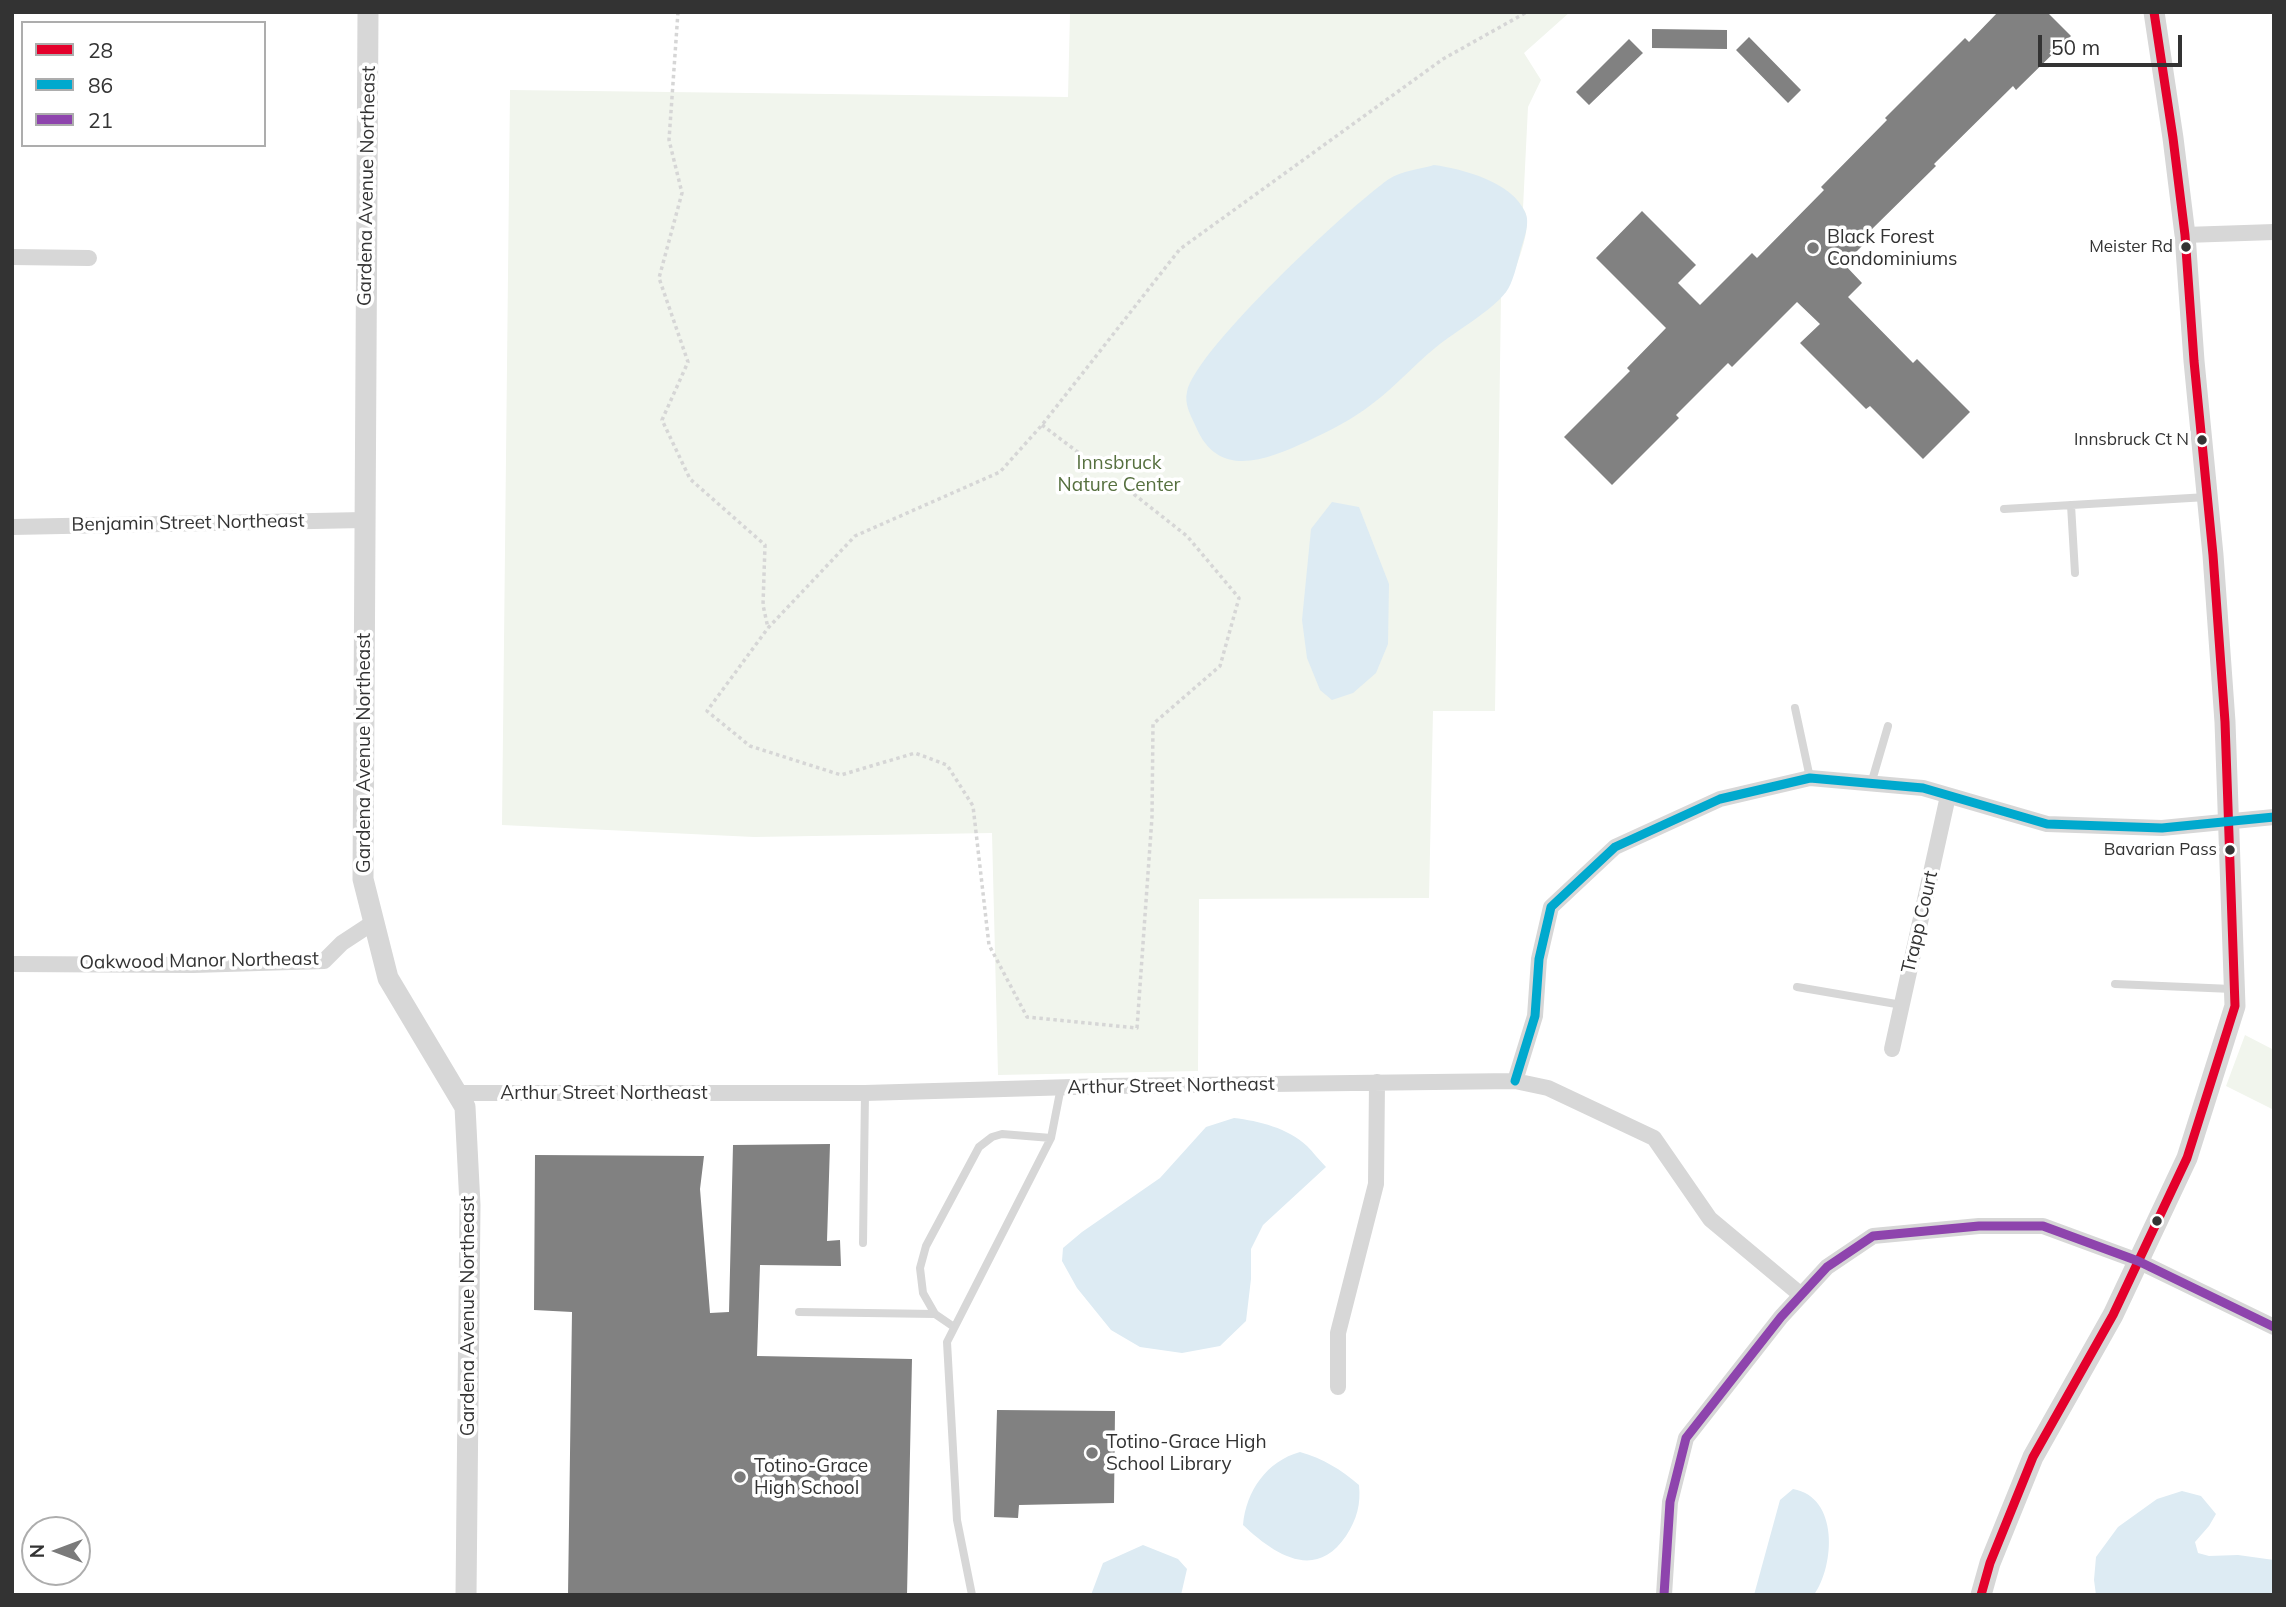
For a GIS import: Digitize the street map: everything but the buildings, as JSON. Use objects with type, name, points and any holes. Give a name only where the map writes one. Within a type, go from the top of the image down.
[{"type":"street","name":"Gardena Avenue Northeast","points":[[368,12],[363,879],[388,978],[465,1107],[470,1205],[466,1595]]},
{"type":"street","points":[[1981,1595],[1990,1563],[2034,1457],[2113,1315],[2187,1158],[2235,1006],[2230,822],[2207,497],[2185,234],[2154,12]]},
{"type":"street","points":[[2185,234],[2274,232]]},
{"type":"street","points":[[12,257],[89,258]]},
{"type":"street","name":"Benjamin Street Northeast","points":[[12,527],[364,520]]},
{"type":"street","points":[[1516,1081],[1535,1016],[1538,959],[1551,907],[1615,846],[1720,799],[1810,779],[1923,789],[2047,824],[2162,828],[2274,817]]},
{"type":"street","name":"Trapp Court","points":[[1892,1049],[1948,796]]},
{"type":"street","name":"Oakwood Manor Northeast","points":[[12,964],[193,965],[324,961],[342,943],[374,922]]},
{"type":"street","name":"Arthur Street Northeast","points":[[458,1093],[865,1093],[1061,1087],[1516,1081],[1548,1088],[1654,1138],[1710,1219],[1801,1295]]},
{"type":"street","points":[[1338,1387],[1338,1333],[1376,1184],[1377,1082]]},
{"type":"street","points":[[1664,1595],[1670,1502],[1686,1438],[1780,1317],[1827,1267],[1873,1237],[1965,1227],[2043,1226],[2138,1261],[2274,1327]]},
{"type":"lane","points":[[2004,509],[2207,497]]},
{"type":"lane","points":[[2071,505],[2075,573]]},
{"type":"lane","points":[[1795,708],[1810,779]]},
{"type":"lane","points":[[1871,784],[1888,726]]},
{"type":"lane","points":[[2115,984],[2235,989]]},
{"type":"lane","points":[[1797,987],[1902,1005]]},
{"type":"lane","points":[[972,1595],[957,1520],[947,1342],[1051,1139],[1061,1087]]},
{"type":"lane","points":[[863,1243],[865,1093]]},
{"type":"lane","points":[[954,1327],[935,1314],[923,1293],[920,1268],[926,1246],[979,1147],[992,1137],[1002,1134],[1051,1139]]},
{"type":"lane","points":[[799,1312],[935,1314]]},
{"type":"path","points":[[678,12],[669,140],[682,193],[659,278],[688,362],[662,420],[690,479],[765,545],[764,604],[768,628]]},
{"type":"path","points":[[1042,425],[1079,453],[1086,489],[1126,488],[1187,536],[1239,598],[1220,666],[1153,724],[1152,817],[1137,1028],[1027,1017],[989,945],[973,806],[947,765],[915,753],[841,775],[750,746],[707,711],[768,628],[855,536],[1000,472],[1042,425],[1180,248],[1443,59],[1527,12]]},
{"type":"green space","name":"Innsbruck Nature Center","points":[[1070,12],[1570,12],[1524,53],[1541,80],[1528,107],[1523,208],[1527,226],[1525,237],[1506,292],[1501,296],[1495,711],[1433,711],[1429,898],[1199,899],[1198,1071],[998,1075],[992,833],[754,837],[502,825],[510,90],[1068,97]]},
{"type":"green space","points":[[2245,1035],[2274,1050],[2274,1110],[2226,1086]]},
{"type":"shaded area","points":[[1434,165],[1472,174],[1498,185],[1519,202],[1525,212],[1526,232],[1511,284],[1506,292],[1482,314],[1435,348],[1380,397],[1342,424],[1293,448],[1261,459],[1231,460],[1218,454],[1206,444],[1186,401],[1196,372],[1216,345],[1276,280],[1369,194],[1394,176]]},
{"type":"shaded area","points":[[1332,502],[1359,507],[1389,584],[1388,644],[1376,673],[1353,693],[1332,700],[1320,690],[1307,658],[1302,620],[1311,529]]},
{"type":"shaded area","points":[[1234,1118],[1263,1123],[1291,1134],[1307,1146],[1326,1167],[1263,1225],[1251,1249],[1246,1321],[1220,1346],[1182,1353],[1140,1347],[1111,1330],[1077,1288],[1062,1261],[1063,1248],[1160,1178],[1206,1127]]},
{"type":"shaded area","points":[[1300,1452],[1331,1465],[1359,1485],[1357,1511],[1346,1536],[1334,1550],[1321,1558],[1308,1560],[1294,1559],[1281,1553],[1243,1525],[1249,1501],[1260,1479],[1278,1462]]},
{"type":"shaded area","points":[[1793,1489],[1808,1495],[1819,1505],[1825,1518],[1829,1550],[1821,1582],[1814,1595],[1754,1595],[1780,1500]]},
{"type":"shaded area","points":[[2182,1491],[2201,1496],[2216,1514],[2195,1542],[2198,1553],[2274,1560],[2274,1595],[2096,1595],[2096,1557],[2118,1527],[2157,1499]]},
{"type":"shaded area","points":[[1143,1545],[1178,1559],[1187,1569],[1181,1595],[1091,1595],[1103,1563]]},
{"type":"transit line","name":"28","points":[[1981,1595],[1990,1563],[2033,1457],[2113,1315],[2187,1158],[2235,1006],[2225,722],[2213,555],[2185,235],[2154,12]]},
{"type":"transit line","name":"86","points":[[1515,1081],[1535,1016],[1539,959],[1551,907],[1615,847],[1720,799],[1810,778],[1923,788],[2047,824],[2162,828],[2274,817]]},
{"type":"transit line","name":"21","points":[[1664,1595],[1670,1502],[1686,1438],[1781,1317],[1827,1267],[1873,1236],[1979,1226],[2043,1226],[2138,1261],[2274,1327]]},
{"type":"place","name":"Meister Rd","points":[[2186,247]]},
{"type":"place","name":"Black Forest Condominiums","points":[[1813,248]]},
{"type":"place","name":"Innsbruck Ct N","points":[[2202,440]]},
{"type":"place","name":"Bavarian Pass","points":[[2230,850]]},
{"type":"place","name":"Totino-Grace High School Library","points":[[1092,1453]]},
{"type":"place","name":"Totino-Grace High School","points":[[740,1477]]}]
